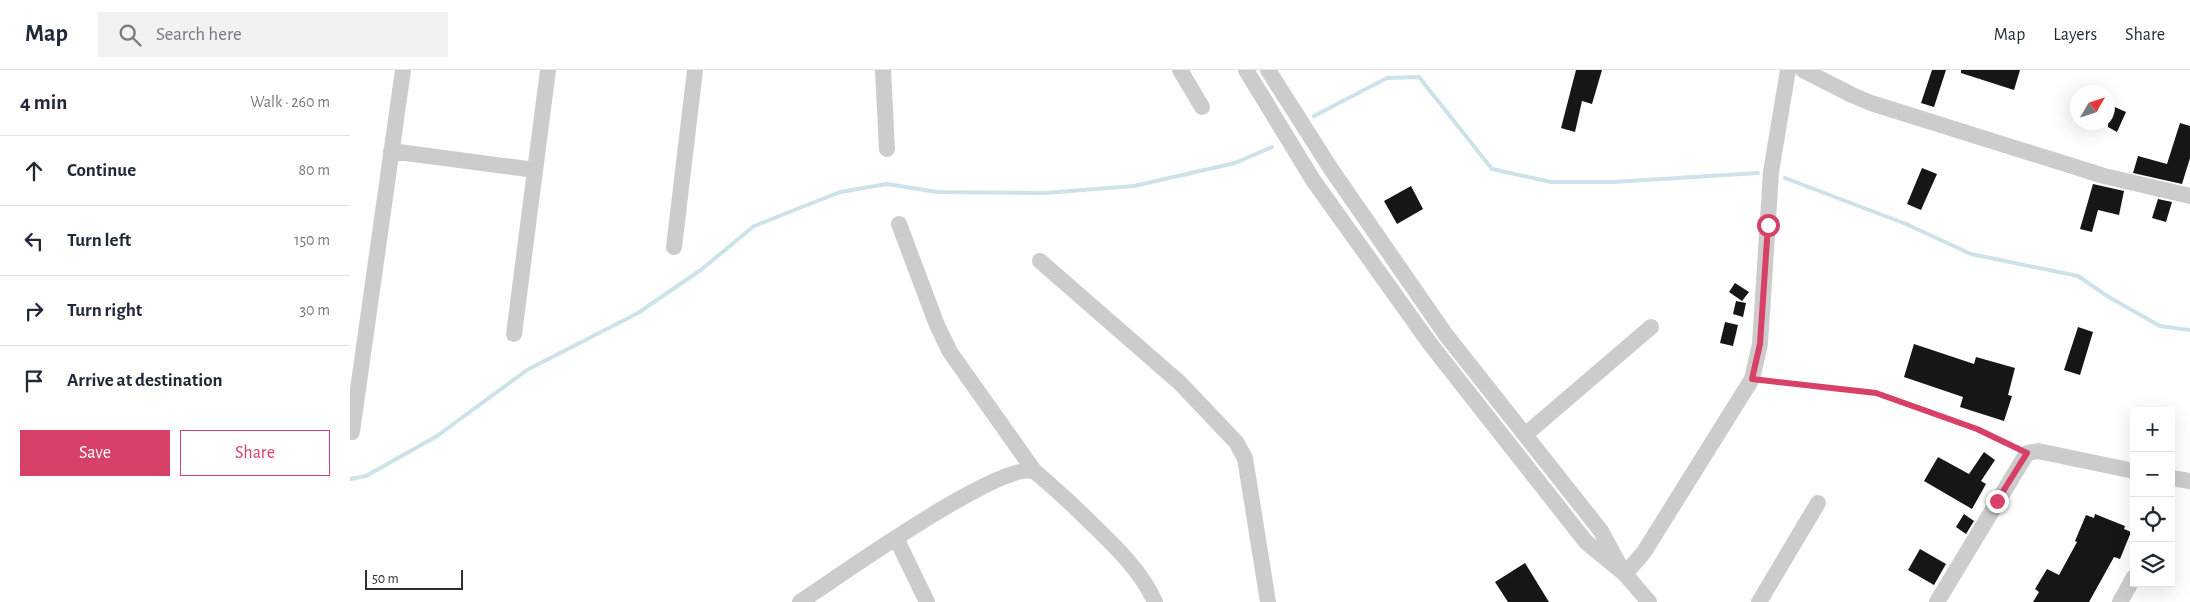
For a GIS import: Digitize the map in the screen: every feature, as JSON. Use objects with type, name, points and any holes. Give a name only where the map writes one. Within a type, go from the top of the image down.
[{"type":"street","points":[[352,432],[402,70]]},
{"type":"street","points":[[514,334],[548,70]]},
{"type":"street","points":[[674,246],[695,70]]},
{"type":"street","points":[[884,70],[887,149]]},
{"type":"street","points":[[1180,70],[1202,107]]},
{"type":"street","points":[[1246,70],[1313,180],[1431,345],[1586,542],[1624,574],[1648,602]]},
{"type":"street","points":[[1268,70],[1331,169],[1446,335],[1601,531],[1624,574]]},
{"type":"street","points":[[1624,574],[1644,552],[1752,379],[1760,344],[1771,172],[1788,70]]},
{"type":"street","points":[[1803,70],[1871,103],[2104,176],[2190,196]]},
{"type":"street","points":[[391,151],[535,170]]},
{"type":"street","points":[[899,224],[937,326],[950,352],[1035,472],[1105,536],[1136,572],[1155,602]]},
{"type":"street","points":[[1040,261],[1180,383],[1236,442],[1245,458],[1268,602]]},
{"type":"street","points":[[1526,434],[1651,328]]},
{"type":"street","points":[[1936,602],[2027,453],[2038,451],[2130,470]]},
{"type":"street","points":[[800,602],[896,538],[961,498],[1019,471],[1035,472]]},
{"type":"street","points":[[1759,602],[1818,503]]},
{"type":"street","points":[[896,538],[927,602]]},
{"type":"street","points":[[2120,602],[2130,584]]},
{"type":"path","points":[[1752,379],[1876,393],[1977,429],[2027,453]]},
{"type":"building","points":[[1576,70],[1602,70],[1592,104],[1582,101],[1575,132],[1561,128]]},
{"type":"building","points":[[1932,70],[1946,70],[1934,107],[1921,103]]},
{"type":"building","points":[[1961,70],[2020,70],[2014,90],[1961,73]]},
{"type":"building","points":[[2115,107],[2126,112],[2117,132],[2113,130],[2115,130]]},
{"type":"building","points":[[2180,123],[2190,126],[2190,158],[2182,184],[2133,173],[2138,156],[2167,164]]},
{"type":"building","points":[[1922,168],[1937,174],[1921,210],[1907,204]]},
{"type":"building","points":[[2093,184],[2124,191],[2119,215],[2098,210],[2092,232],[2080,229]]},
{"type":"building","points":[[1411,186],[1423,209],[1397,224],[1384,201]]},
{"type":"building","points":[[2158,199],[2172,202],[2166,222],[2152,218]]},
{"type":"building","points":[[1735,283],[1749,292],[1742,301],[1729,292]]},
{"type":"building","points":[[1736,301],[1746,303],[1743,317],[1733,314]]},
{"type":"building","points":[[1725,322],[1738,325],[1733,346],[1720,343]]},
{"type":"building","points":[[2078,327],[2093,332],[2080,375],[2064,370]]},
{"type":"building","points":[[1914,344],[1974,364],[1976,357],[2015,368],[2008,395],[2012,396],[2004,421],[1960,407],[1963,397],[1904,377]]},
{"type":"building","points":[[1984,452],[1995,460],[1981,481],[1986,484],[1972,509],[1924,481],[1938,457],[1969,474]]},
{"type":"building","points":[[1964,514],[1974,521],[1966,534],[1956,527]]},
{"type":"building","points":[[2095,514],[2125,526],[2124,529],[2130,532],[2130,534],[2120,559],[2114,557],[2089,602],[2033,602],[2039,592],[2035,589],[2047,569],[2059,575],[2077,542],[2075,541],[2086,515],[2094,518]]},
{"type":"building","points":[[1920,549],[1946,564],[1934,585],[1908,570]]},
{"type":"building","points":[[1525,563],[1549,602],[1508,602],[1495,582]]},
{"type":"waterway","points":[[1314,116],[1387,78],[1419,77],[1492,169],[1551,182],[1613,182],[1758,173]]},
{"type":"waterway","points":[[350,479],[366,476],[437,436],[527,370],[638,313],[702,269],[754,226],[840,192],[887,184],[937,192],[1045,193],[1134,186],[1235,163],[1272,147]]},
{"type":"waterway","points":[[1785,178],[1906,224],[1971,254],[2078,276],[2107,296],[2160,326],[2190,330]]},
{"type":"route","points":[[1768,225],[1760,344],[1752,379],[1876,393],[1977,429],[2027,453],[1997,501]]}]
